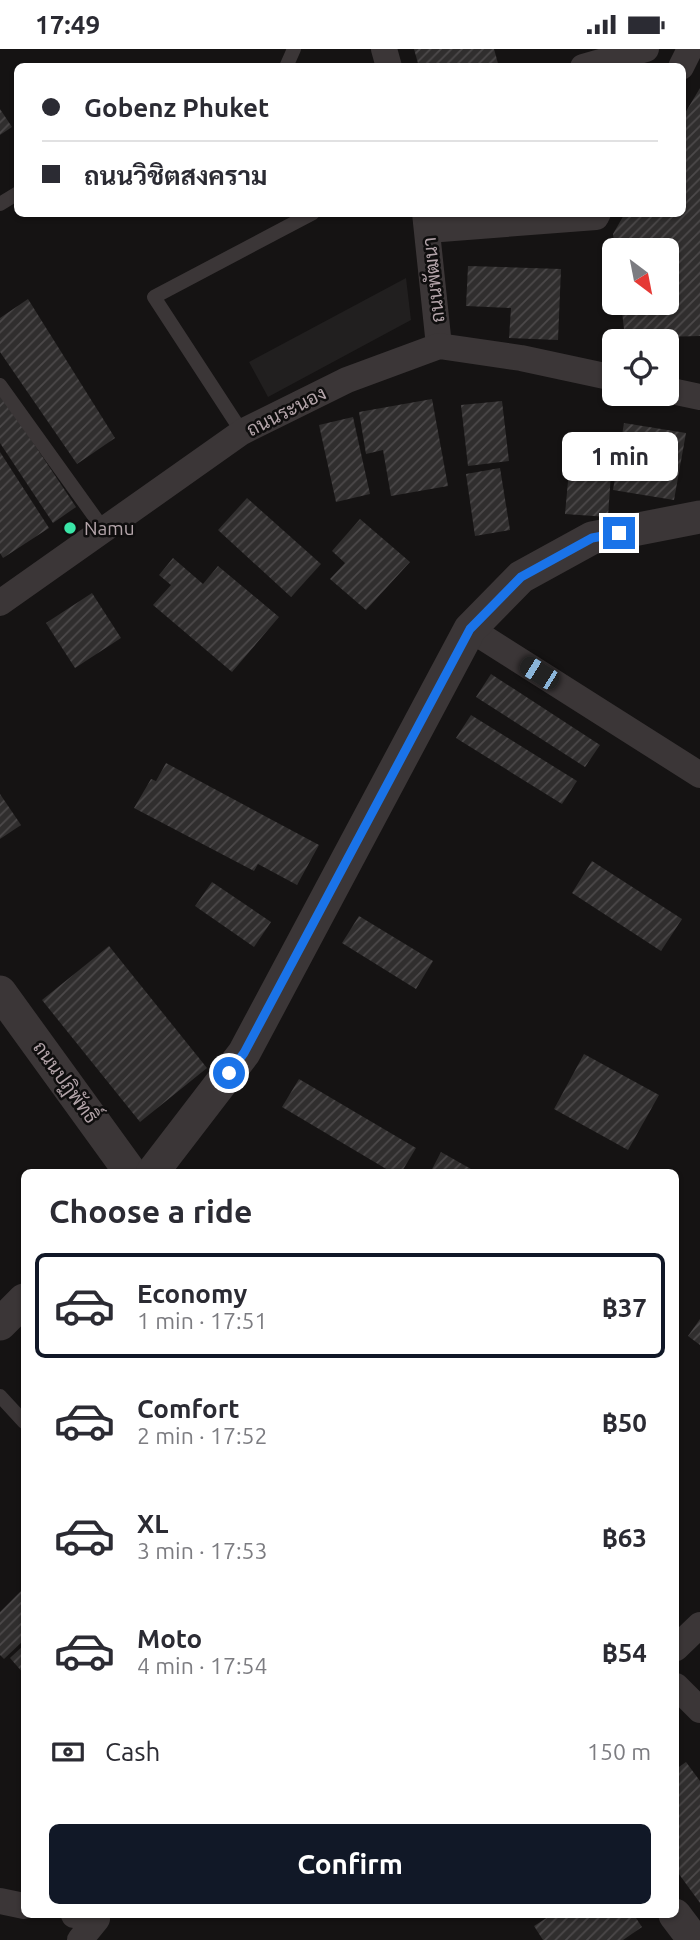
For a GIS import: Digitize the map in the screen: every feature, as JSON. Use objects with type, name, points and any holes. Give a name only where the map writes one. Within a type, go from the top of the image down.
[{"type":"street","points":[[597,63],[646,49]]},
{"type":"street","points":[[426,222],[596,217]]},
{"type":"street","name":"ถนนพัฒนา","points":[[426,222],[439,346]]},
{"type":"street","name":"ถนนระนอง","points":[[0,603],[242,432],[347,380],[439,346],[521,358],[602,375]]},
{"type":"street","points":[[679,393],[700,397]]},
{"type":"street","points":[[155,1169],[244,1053],[470,629],[521,577],[592,538],[700,517]]},
{"type":"street","points":[[470,629],[700,775]]},
{"type":"street","name":"ถนนปฏิพัทธิ์","points":[[0,992],[128,1169]]},
{"type":"street","points":[[0,1324],[21,1303]]},
{"type":"street","points":[[679,1645],[700,1625]]},
{"type":"street","points":[[679,1689],[700,1710]]},
{"type":"street","points":[[0,1901],[21,1905]]},
{"type":"street","points":[[80,1940],[97,1919],[91,1918]]},
{"type":"lane","points":[[242,432],[154,297],[305,217]]},
{"type":"lane","points":[[0,385],[104,530]]},
{"type":"lane","points":[[0,1396],[21,1419]]},
{"type":"shaded area","points":[[406,278],[411,320],[268,397],[249,362]]},
{"type":"building","points":[[414,49],[494,49],[498,63],[418,63]]},
{"type":"building","points":[[700,88],[700,336],[679,337],[679,329],[624,329],[622,315],[679,315],[679,238],[614,238],[613,234],[623,217],[686,217],[686,111]]},
{"type":"building","points":[[0,109],[12,127],[0,135]]},
{"type":"building","points":[[468,266],[561,269],[558,340],[509,338],[511,308],[466,306]]},
{"type":"building","points":[[28,299],[115,438],[77,464],[0,352],[0,318]]},
{"type":"building","points":[[0,393],[76,507],[53,523],[0,443]]},
{"type":"building","points":[[432,399],[448,486],[391,496],[383,450],[366,454],[359,412]]},
{"type":"building","points":[[502,401],[509,461],[468,466],[461,405]]},
{"type":"building","points":[[353,417],[370,494],[336,502],[319,425]]},
{"type":"building","points":[[624,423],[686,433],[674,500],[613,490]]},
{"type":"building","points":[[0,452],[49,528],[3,558],[0,553]]},
{"type":"building","points":[[500,468],[510,530],[475,536],[466,474]]},
{"type":"building","points":[[569,470],[611,473],[608,517],[565,514]]},
{"type":"building","points":[[247,498],[321,564],[291,597],[218,530]]},
{"type":"building","points":[[360,519],[410,562],[366,610],[330,579],[345,563],[332,551]]},
{"type":"building","points":[[173,558],[203,584],[218,566],[279,617],[232,672],[153,605],[171,585],[159,575]]},
{"type":"building","points":[[92,593],[121,638],[75,668],[46,623]]},
{"type":"building","points":[[491,674],[600,745],[585,767],[476,697]]},
{"type":"building","points":[[471,715],[577,781],[562,804],[456,738]]},
{"type":"building","points":[[166,763],[319,845],[297,885],[258,864],[254,871],[134,808],[151,779],[156,781]]},
{"type":"building","points":[[0,794],[21,825],[0,839]]},
{"type":"building","points":[[592,861],[682,919],[661,951],[572,893]]},
{"type":"building","points":[[212,882],[271,922],[254,947],[195,906]]},
{"type":"building","points":[[359,916],[433,961],[416,989],[342,943]]},
{"type":"building","points":[[109,946],[207,1068],[140,1122],[42,1000]]},
{"type":"building","points":[[584,1054],[659,1095],[628,1150],[554,1109]]},
{"type":"building","points":[[299,1079],[416,1148],[403,1169],[386,1169],[282,1107]]},
{"type":"building","points":[[441,1152],[471,1169],[432,1169]]},
{"type":"building","points":[[700,1319],[700,1345],[688,1336]]},
{"type":"building","points":[[21,1591],[21,1643],[4,1659],[0,1655],[0,1612]]},
{"type":"building","points":[[21,1648],[21,1671],[10,1658]]},
{"type":"building","points":[[686,1762],[700,1781],[700,1903],[679,1874],[679,1767]]},
{"type":"building","points":[[546,1918],[636,1918],[642,1927],[623,1940],[543,1940],[534,1926]]},
{"type":"place","name":"Namu","points":[[70,528]]},
{"type":"route","points":[[229,1073],[244,1053],[470,629],[521,577],[592,538],[619,533]]}]
